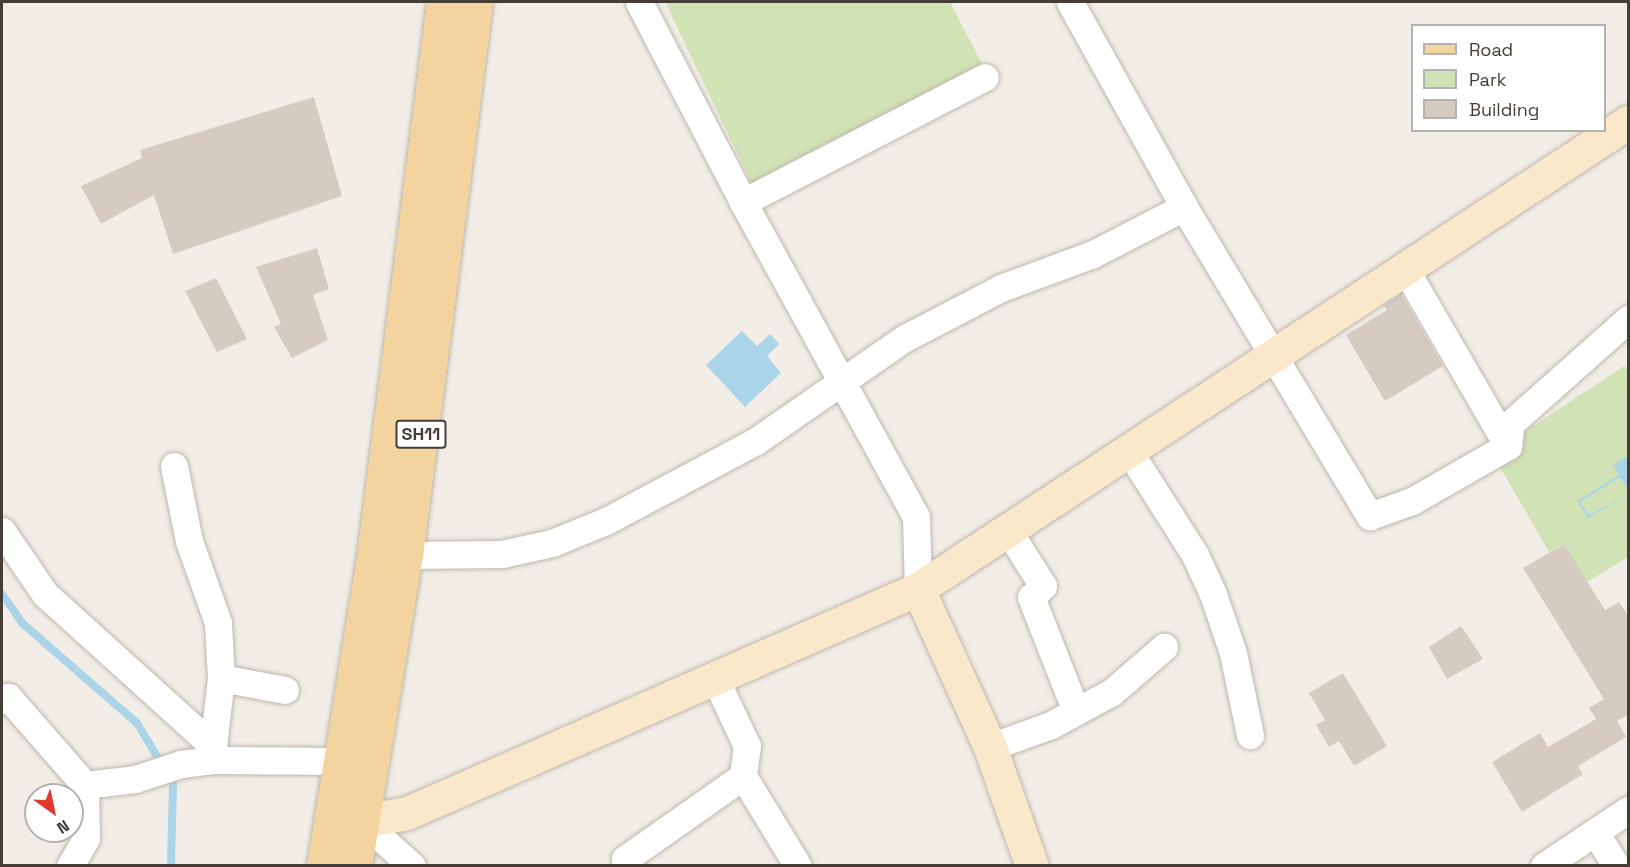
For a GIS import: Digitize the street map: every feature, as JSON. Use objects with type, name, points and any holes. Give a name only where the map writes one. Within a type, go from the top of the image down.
[{"type":"main road","name":"SH11","points":[[323,866],[374,550],[443,2]]},
{"type":"main road","name":"SH11","points":[[355,866],[406,555],[476,2]]},
{"type":"street","points":[[639,2],[743,202],[916,517],[918,589],[990,747],[1032,866]]},
{"type":"street","points":[[1070,2],[1184,207],[1370,516],[1412,501],[1508,446]]},
{"type":"street","points":[[743,202],[986,77]]},
{"type":"street","points":[[330,816],[362,821],[407,813],[714,676],[918,589],[1629,122]]},
{"type":"street","points":[[406,555],[501,554],[552,543],[606,521],[756,441],[905,338],[1001,288],[1093,254],[1184,207]]},
{"type":"street","points":[[1406,269],[1508,446]]},
{"type":"street","points":[[1508,446],[1511,423],[1629,319]]},
{"type":"street","points":[[1129,451],[1190,546],[1213,594],[1233,653],[1250,735]]},
{"type":"street","points":[[174,466],[189,541],[218,623],[221,678],[214,753]]},
{"type":"street","points":[[1008,530],[1043,586],[1031,597],[1076,711]]},
{"type":"street","points":[[2,531],[45,594],[214,753]]},
{"type":"street","points":[[990,747],[1052,725],[1112,692],[1164,647]]},
{"type":"street","points":[[714,676],[747,746],[743,776],[798,866]]},
{"type":"street","points":[[221,678],[285,690]]},
{"type":"street","points":[[2,700],[8,697],[85,785],[86,838],[70,866]]},
{"type":"street","points":[[85,785],[149,774],[214,753],[340,762]]},
{"type":"street","points":[[629,866],[625,859],[743,776]]},
{"type":"street","points":[[1544,866],[1629,810]]},
{"type":"street","points":[[362,821],[412,866]]},
{"type":"street","points":[[1595,832],[1616,866]]},
{"type":"green space","points":[[665,2],[950,2],[983,66],[752,184]]},
{"type":"green space","points":[[1624,366],[1628,372],[1628,557],[1587,582],[1564,544],[1549,552],[1496,460],[1530,428]]},
{"type":"water","points":[[742,331],[757,346],[770,334],[779,344],[767,356],[781,373],[745,407],[706,365]]},
{"type":"water","points":[[1628,456],[1628,490],[1620,477],[1580,502],[1589,515],[1628,494],[1588,518],[1577,501],[1619,475],[1613,465]]},
{"type":"building","points":[[314,97],[342,196],[173,254],[154,195],[101,224],[81,186],[142,158],[140,150]]},
{"type":"building","points":[[317,248],[329,289],[313,295],[328,340],[292,358],[274,327],[281,324],[256,267]]},
{"type":"building","points":[[216,278],[247,339],[217,352],[185,291]]},
{"type":"building","points":[[1401,294],[1443,366],[1385,401],[1346,335],[1387,310],[1384,305]]},
{"type":"building","points":[[1564,544],[1605,610],[1619,602],[1629,617],[1629,714],[1617,721],[1626,737],[1578,766],[1583,774],[1522,812],[1492,762],[1540,733],[1548,747],[1596,719],[1589,708],[1604,699],[1523,568]]},
{"type":"building","points":[[1461,626],[1483,659],[1447,679],[1429,647]]},
{"type":"building","points":[[1343,673],[1387,746],[1354,766],[1339,741],[1329,747],[1316,725],[1325,720],[1309,693]]},
{"type":"waterway","points":[[2,594],[22,623],[137,723],[173,783],[171,866]]}]
